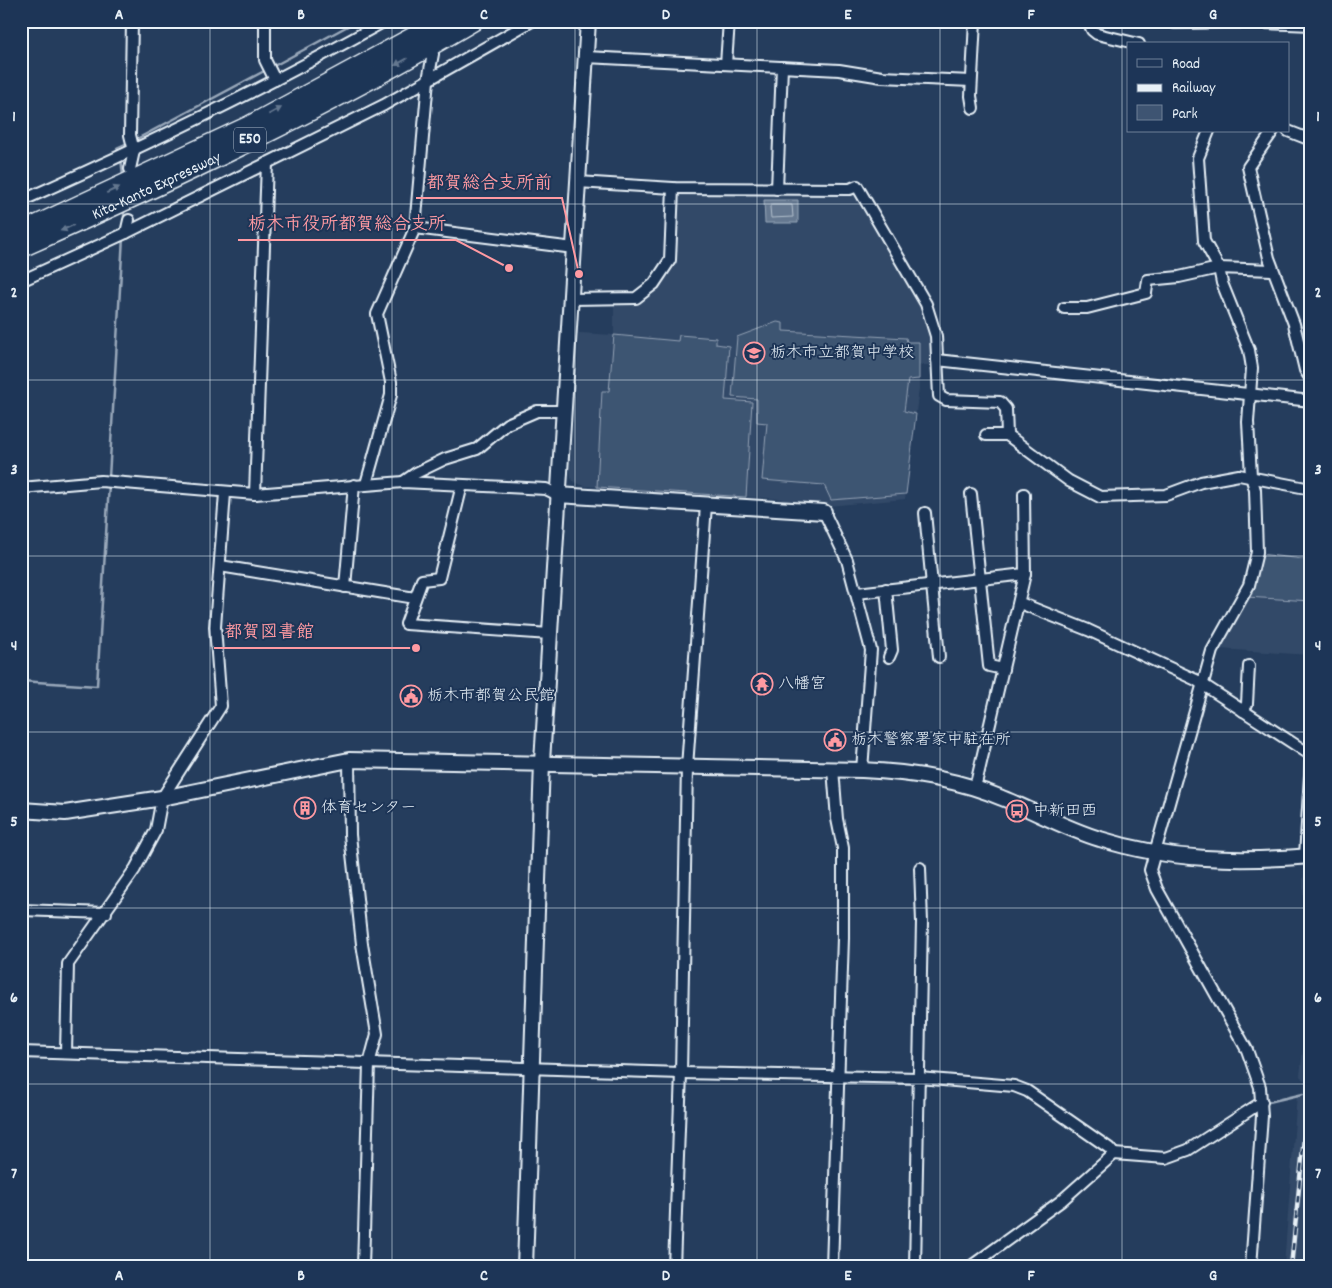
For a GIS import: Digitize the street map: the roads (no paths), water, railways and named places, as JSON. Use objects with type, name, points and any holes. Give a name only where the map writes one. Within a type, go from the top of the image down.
[{"type":"highway","name":"Kita-Kanto Expressway","points":[[21,232],[250,125],[442,21]]},
{"type":"highway","name":"Kita-Kanto Expressway","points":[[21,248],[173,180],[383,72],[474,21]]},
{"type":"street","points":[[130,168],[134,151],[130,136],[132,21]]},
{"type":"street","points":[[265,21],[265,60],[275,80]]},
{"type":"street","points":[[21,201],[134,151],[275,80],[385,21]]},
{"type":"street","points":[[21,280],[126,233],[384,105],[532,21]]},
{"type":"street","points":[[525,1267],[542,762],[588,21]]},
{"type":"street","points":[[726,64],[729,21]]},
{"type":"street","points":[[973,108],[971,81],[975,21]]},
{"type":"street","points":[[1088,21],[1092,30],[1097,34],[1131,42]]},
{"type":"street","points":[[1168,21],[1175,23],[1240,22],[1311,25]]},
{"type":"street","points":[[366,484],[391,395],[391,382],[377,314],[415,228],[428,80],[433,54]]},
{"type":"street","points":[[586,57],[782,66],[839,70],[882,77],[971,81]]},
{"type":"street","points":[[777,189],[782,66]]},
{"type":"street","points":[[1209,132],[1198,158],[1204,241],[1219,268],[1222,283],[1249,350],[1252,368],[1248,394],[1251,476],[1255,490],[1257,552],[1249,585],[1212,651],[1204,685],[1150,870],[1157,888],[1247,1050],[1257,1075],[1262,1102],[1262,1138],[1251,1267]]},
{"type":"street","points":[[1272,132],[1248,167],[1272,270],[1294,324],[1305,370],[1311,379]]},
{"type":"street","points":[[1290,132],[1311,140]]},
{"type":"street","points":[[254,494],[267,163]]},
{"type":"street","points":[[578,182],[673,188],[850,189],[857,186],[926,304],[936,336],[939,396],[946,400],[1000,402],[1006,409],[1007,435]]},
{"type":"street","points":[[571,300],[636,298],[654,284],[670,260],[673,188]]},
{"type":"street","points":[[126,233],[129,220]]},
{"type":"street","points":[[415,228],[574,248]]},
{"type":"street","points":[[1064,308],[1087,308],[1146,293],[1148,280],[1153,278],[1179,277],[1219,268],[1272,270]]},
{"type":"street","points":[[938,360],[1311,401]]},
{"type":"street","points":[[403,482],[416,473],[445,459],[477,449],[507,424],[537,411],[564,411]]},
{"type":"street","points":[[986,435],[1007,435],[1068,481],[1100,497],[1166,495],[1213,479],[1251,476],[1311,489]]},
{"type":"street","points":[[21,488],[101,481],[254,494],[403,482],[546,488],[558,495],[824,512],[848,560],[872,657],[862,770]]},
{"type":"street","points":[[345,587],[354,485]]},
{"type":"street","points":[[462,485],[438,578],[422,580],[406,624],[550,634]]},
{"type":"street","points":[[66,1053],[68,964],[106,913],[135,869],[156,830],[162,798],[221,706],[215,628],[225,493]]},
{"type":"street","points":[[972,494],[989,666],[1003,669]]},
{"type":"street","points":[[974,788],[1020,603],[1025,574],[1024,494]]},
{"type":"street","points":[[674,1267],[681,1073],[687,767],[706,505]]},
{"type":"street","points":[[925,513],[939,657]]},
{"type":"street","points":[[220,566],[415,598]]},
{"type":"street","points":[[856,593],[1025,574]]},
{"type":"street","points":[[886,589],[892,650],[889,657]]},
{"type":"street","points":[[21,810],[65,813],[162,798],[349,760],[542,762],[862,770],[925,775],[974,788],[1098,839],[1154,853],[1173,856],[1248,859],[1308,856],[1311,757],[1204,685],[1088,630],[1020,603]]},
{"type":"street","points":[[1243,711],[1247,704],[1249,666]]},
{"type":"street","points":[[349,760],[351,851],[362,944],[377,1034],[369,1064],[363,1267]]},
{"type":"street","points":[[832,1267],[840,1075],[843,938],[843,848],[837,818],[833,769]]},
{"type":"street","points":[[915,1267],[922,922],[920,868]]},
{"type":"street","points":[[21,910],[106,913]]},
{"type":"street","points":[[21,1052],[681,1073],[840,1075],[919,1078],[1014,1086],[1044,1103],[1109,1148],[1114,1154],[1166,1158],[1188,1150],[1262,1102]]},
{"type":"street","points":[[970,1267],[1061,1201],[1114,1154]]},
{"type":"water","points":[[764,200],[798,200],[798,223],[765,223]]},
{"type":"waterway","points":[[272,67],[357,21]]},
{"type":"waterway","points":[[133,141],[268,69]]},
{"type":"waterway","points":[[119,152],[117,148],[128,143]]},
{"type":"waterway","points":[[121,157],[123,176]]},
{"type":"waterway","points":[[124,209],[124,221]]},
{"type":"waterway","points":[[109,478],[123,237]]},
{"type":"waterway","points":[[21,681],[97,686],[109,484]]},
{"type":"waterway","points":[[1269,1102],[1303,1094]]},
{"type":"railway","points":[[1291,1267],[1311,1069]]},
{"type":"place","name":"栃木市役所都賀総合支所","points":[[509,268]]},
{"type":"place","name":"都賀総合支所前","points":[[579,274]]},
{"type":"place","name":"栃木市立都賀中学校","points":[[754,353]]},
{"type":"place","name":"都賀図書館","points":[[416,648]]},
{"type":"place","name":"八幡宮","points":[[762,684]]},
{"type":"place","name":"栃木市都賀公民館","points":[[411,696]]},
{"type":"place","name":"栃木警察署家中駐在所","points":[[835,740]]},
{"type":"place","name":"体育センター","points":[[305,808]]},
{"type":"place","name":"中新田西","points":[[1017,811]]}]
